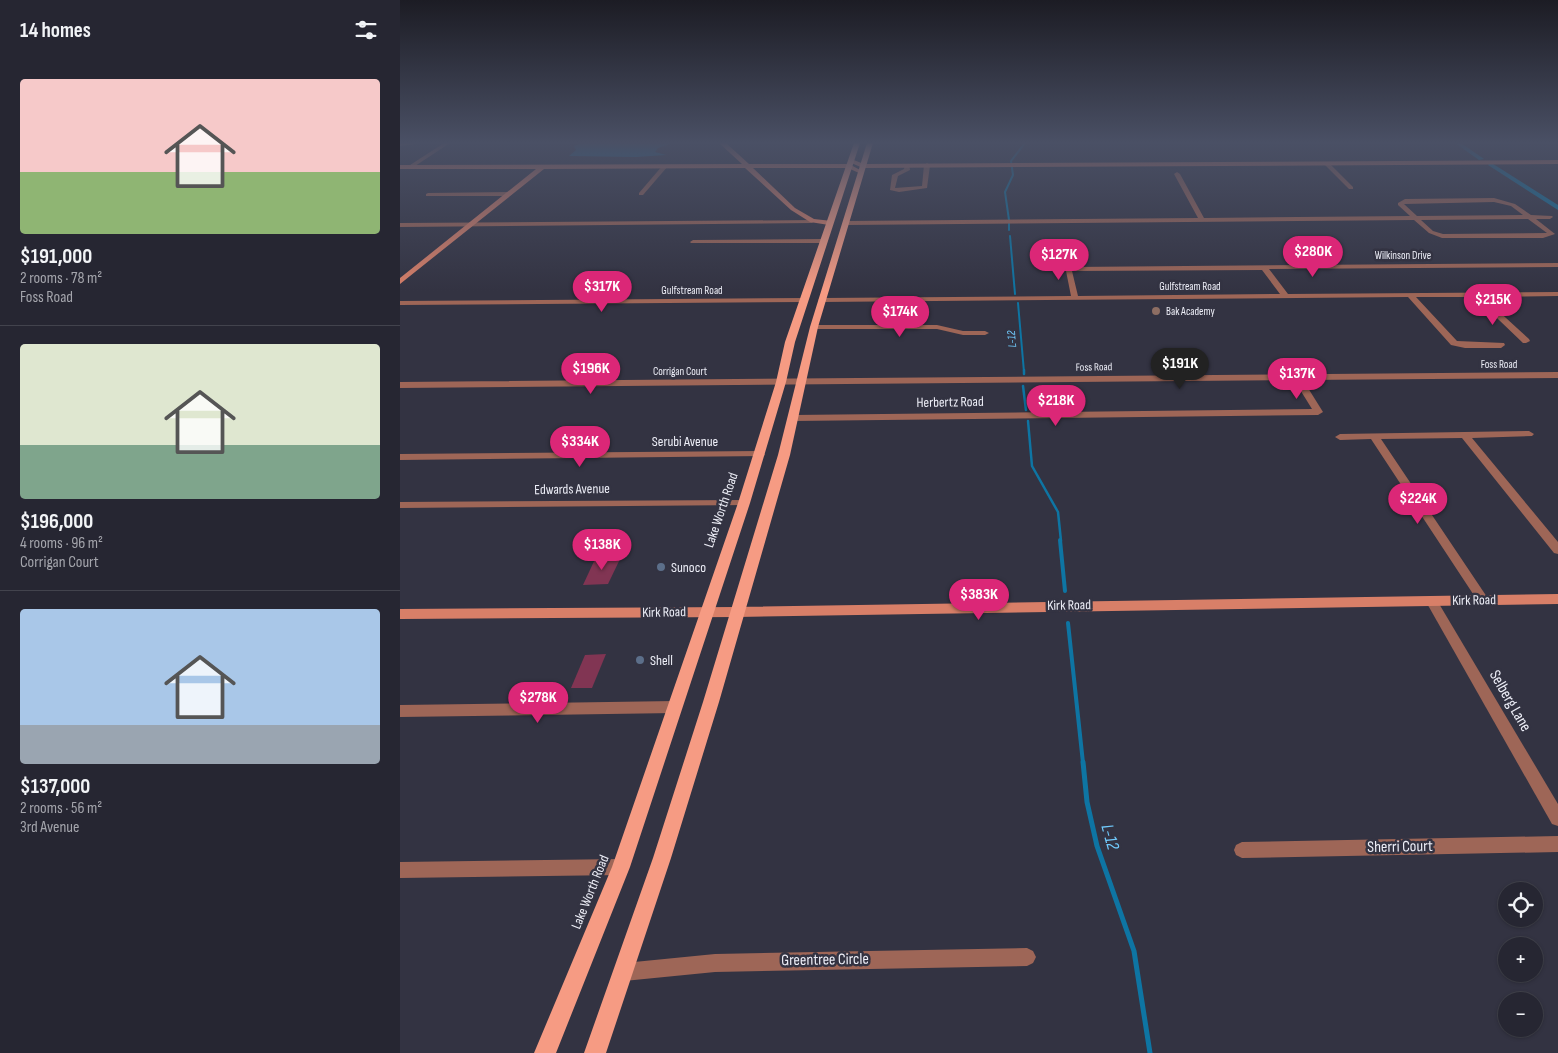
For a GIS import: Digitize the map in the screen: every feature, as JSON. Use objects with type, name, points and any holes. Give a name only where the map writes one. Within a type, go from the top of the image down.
[{"type":"main road","name":"Lake Worth Road","points":[[545,1053],[621,867],[760,454],[781,382],[790,342],[840,192]]},
{"type":"main road","points":[[595,1053],[624,972],[700,740],[770,505],[814,327],[855,192]]},
{"type":"main road","points":[[835,206],[839,211],[837,220],[846,223]]},
{"type":"main road","points":[[829,223],[838,225],[836,235],[841,240]]},
{"type":"main road","points":[[812,276],[818,279],[813,294],[822,300]]},
{"type":"main road","points":[[804,300],[811,306],[806,323],[814,327]]},
{"type":"street","points":[[774,192],[793,209],[812,221]]},
{"type":"street","points":[[1187,192],[1202,220]]},
{"type":"street","points":[[428,195],[509,194]]},
{"type":"street","points":[[400,282],[509,194]]},
{"type":"street","points":[[1503,201],[1513,204],[1552,234],[1534,236],[1438,235],[1416,218],[1400,205],[1400,202],[1503,201]]},
{"type":"street","points":[[846,223],[1550,217]]},
{"type":"street","points":[[400,225],[812,221],[829,223]]},
{"type":"street","points":[[693,242],[823,241]]},
{"type":"street","points":[[1065,257],[1075,298]]},
{"type":"street","name":"Wilkinson Drive","points":[[1068,269],[1558,265]]},
{"type":"street","points":[[1264,267],[1286,297]]},
{"type":"street","name":"Gulfstream Road","points":[[822,300],[1558,294]]},
{"type":"street","points":[[1476,295],[1526,341]]},
{"type":"street","points":[[1411,296],[1454,343],[1501,345]]},
{"type":"street","name":"Gulfstream Road","points":[[400,303],[804,300]]},
{"type":"street","points":[[814,327],[937,327],[962,333],[985,333]]},
{"type":"street","name":"Foss Road","points":[[781,382],[1558,375]]},
{"type":"street","name":"Herbertz Road","points":[[793,418],[1318,412],[1297,377]]},
{"type":"street","name":"Corrigan Court","points":[[400,385],[781,382]]},
{"type":"street","points":[[1340,436],[1528,434]]},
{"type":"street","points":[[1465,435],[1558,550]]},
{"type":"street","points":[[1374,436],[1483,600]]},
{"type":"street","name":"Serubi Avenue","points":[[400,457],[760,454]]},
{"type":"street","name":"Edwards Avenue","points":[[400,505],[744,503]]},
{"type":"street","name":"Kirk Road","points":[[400,614],[737,612],[1558,599]]},
{"type":"street","name":"Selberg Lane","points":[[1431,600],[1558,819]]},
{"type":"street","points":[[400,710],[675,707]]},
{"type":"street","name":"Sherri Court","points":[[1242,850],[1558,844]]},
{"type":"street","points":[[400,870],[621,867]]},
{"type":"street","name":"Greentree Circle","points":[[624,972],[715,963],[1027,957]]},
{"type":"building","points":[[596,557],[621,557],[608,584],[583,585]]},
{"type":"building","points":[[606,654],[592,688],[571,688],[585,655]]},
{"type":"waterway","name":"L-12","points":[[1005,192],[1009,220]]},
{"type":"waterway","points":[[1533,192],[1558,208]]},
{"type":"waterway","name":"L-12","points":[[1009,223],[1009,230]]},
{"type":"waterway","name":"L-12","points":[[1010,236],[1015,294]]},
{"type":"waterway","name":"L-12","points":[[1018,303],[1024,372]]},
{"type":"waterway","name":"L-12","points":[[1023,386],[1026,410]]},
{"type":"waterway","name":"L-12","points":[[1028,421],[1032,466],[1058,512],[1061,541]]},
{"type":"waterway","name":"L-12","points":[[1060,540],[1065,591]]},
{"type":"waterway","name":"L-12","points":[[1068,623],[1083,763]]},
{"type":"waterway","name":"L-12","points":[[1083,762],[1087,802],[1097,846],[1134,951],[1150,1053]]},
{"type":"place","name":"Bak Academy","points":[[1156,311]]},
{"type":"place","name":"Sunoco","points":[[661,567]]},
{"type":"place","name":"Shell","points":[[640,660]]}]
